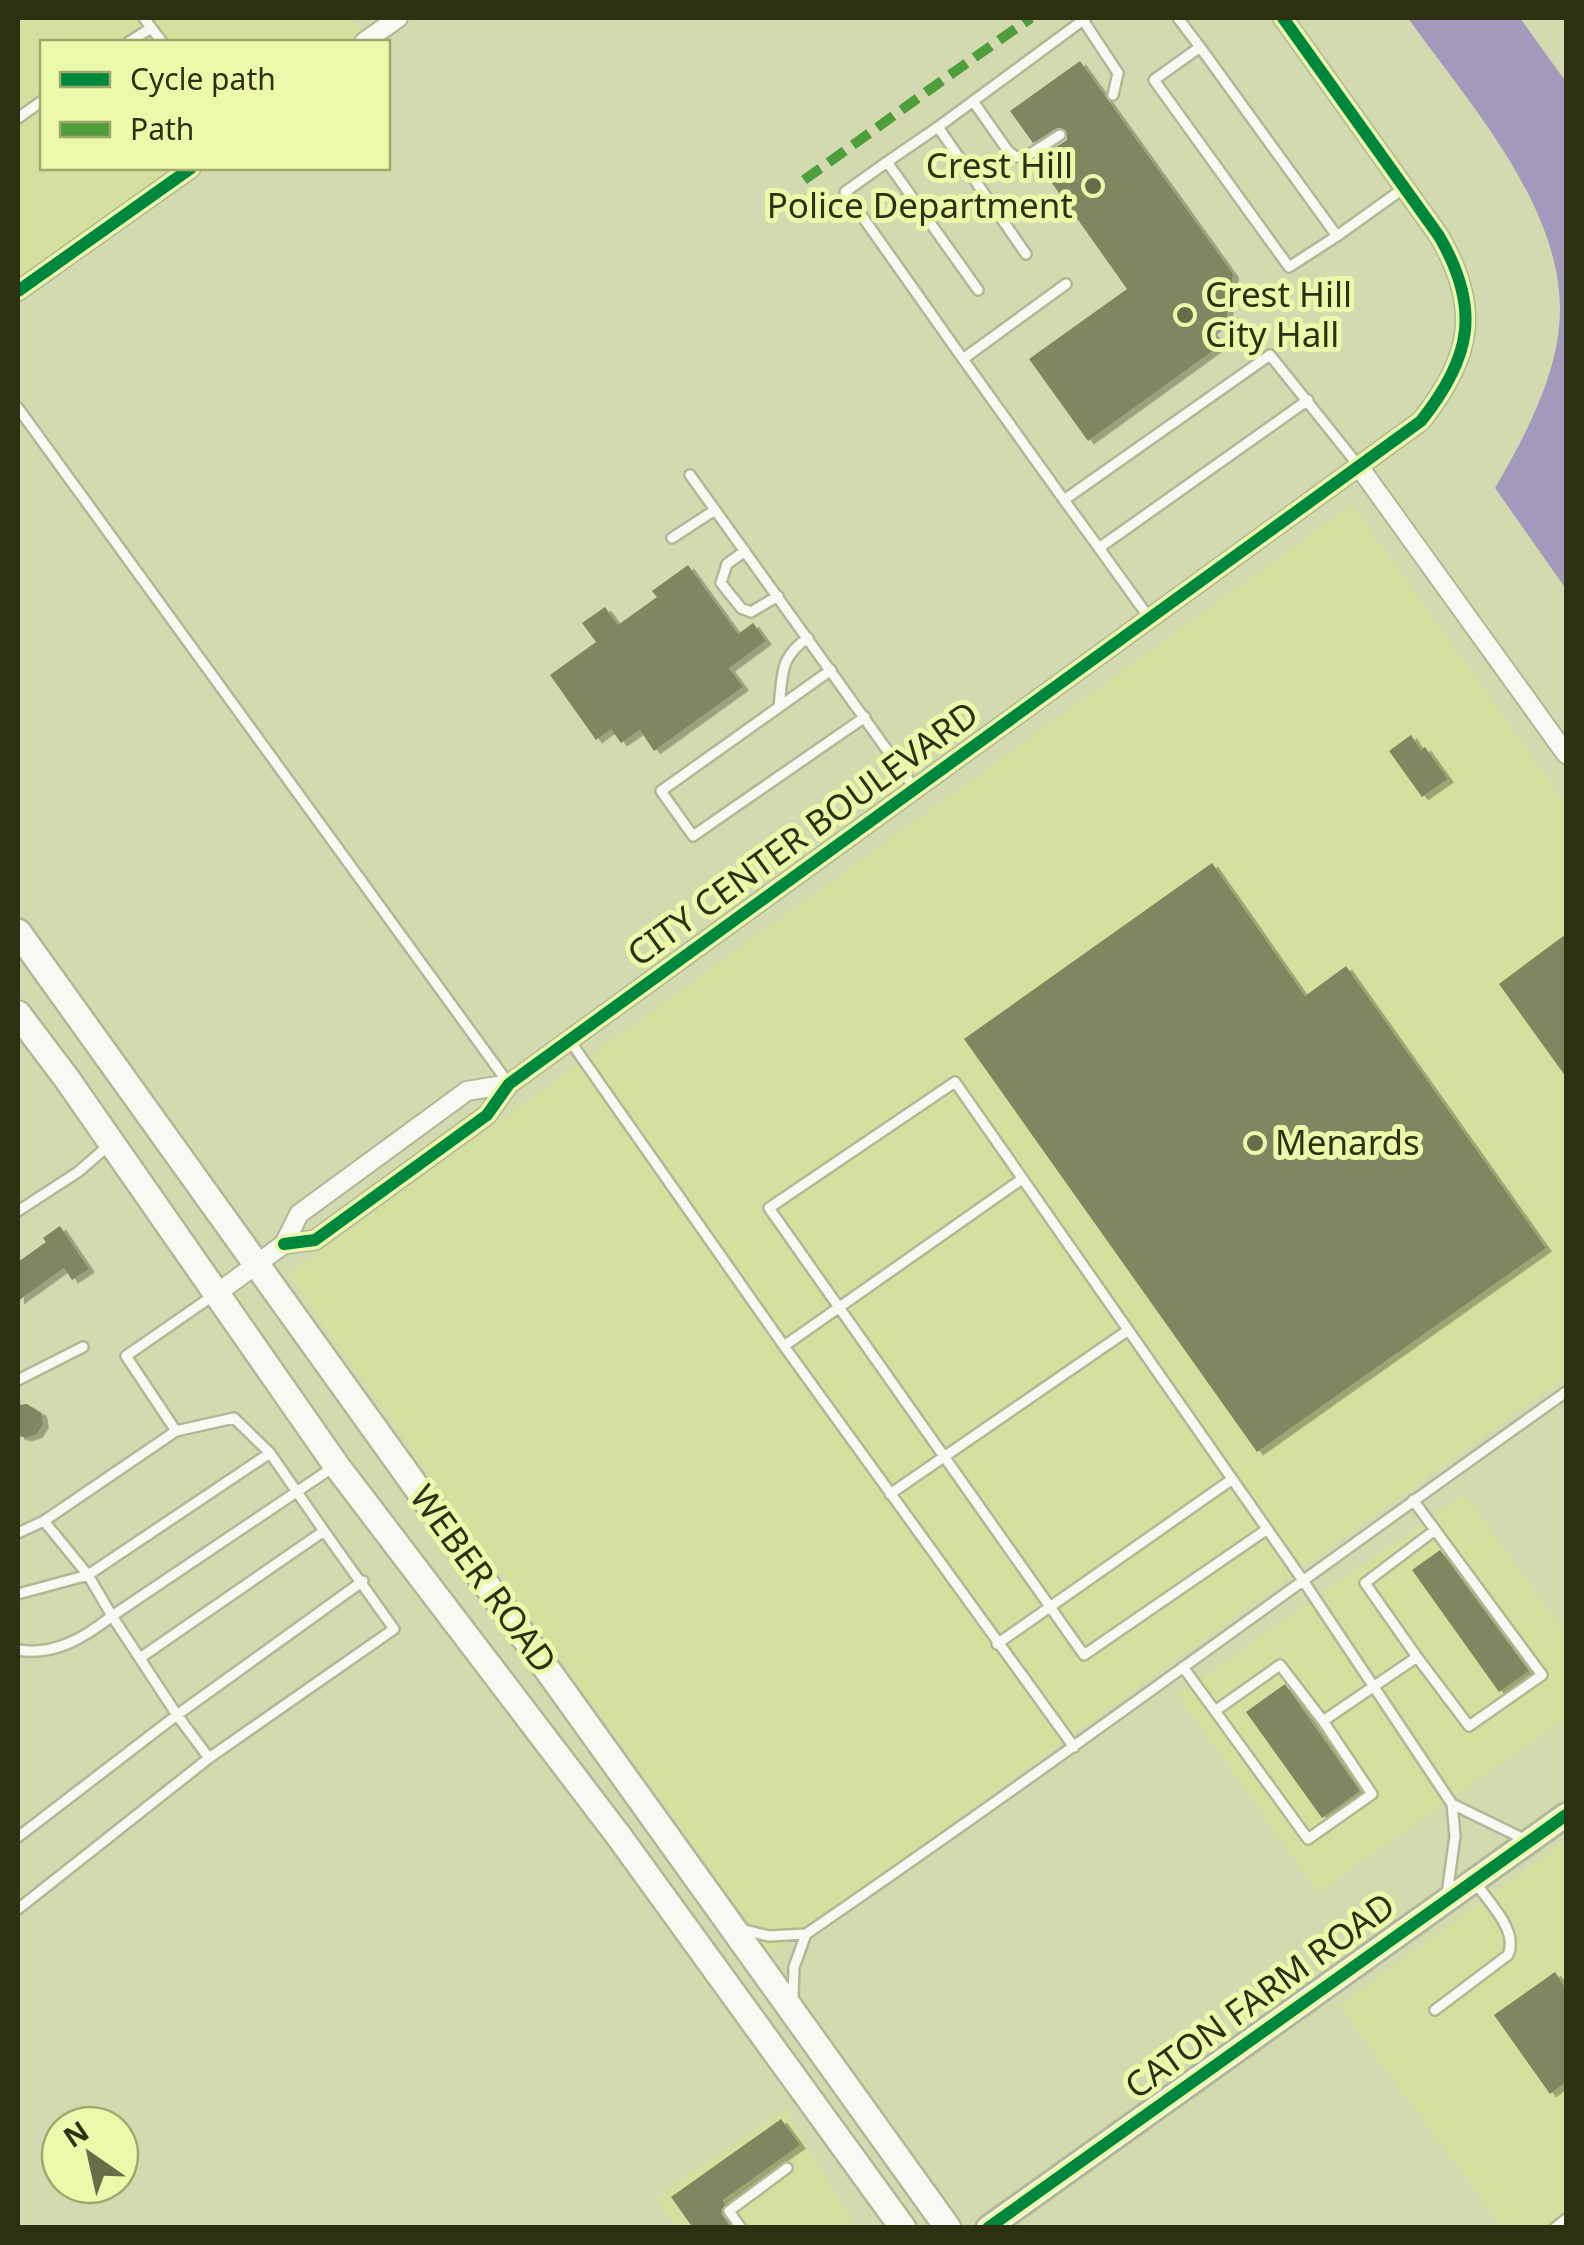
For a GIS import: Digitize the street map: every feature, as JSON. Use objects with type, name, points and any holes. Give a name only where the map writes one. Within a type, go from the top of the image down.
[{"type":"main road","name":"WEBER ROAD","points":[[18,932],[948,2228]]},
{"type":"main road","name":"WEBER ROAD","points":[[18,1014],[112,1142],[336,1465],[618,1836],[903,2228]]},
{"type":"street","points":[[367,40],[398,18]]},
{"type":"street","name":"CITY CENTER BOULEVARD","points":[[284,1244],[315,1240],[487,1115],[510,1084],[1421,421],[1442,394],[1465,337],[1468,306],[1458,268],[1283,18]]},
{"type":"street","points":[[18,290],[189,170]]},
{"type":"street","points":[[1360,468],[1566,754]]},
{"type":"street","name":"CITY CENTER BOULEVARD","points":[[284,1244],[299,1214],[468,1090],[510,1084]]},
{"type":"street","points":[[216,1294],[284,1244]]},
{"type":"street","name":"CATON FARM ROAD","points":[[988,2228],[1566,1814]]},
{"type":"lane","points":[[144,18],[160,40]]},
{"type":"lane","points":[[1178,18],[1337,236]]},
{"type":"lane","points":[[1113,95],[1118,73],[1084,19],[845,192],[1150,619]]},
{"type":"lane","points":[[132,40],[151,28]]},
{"type":"lane","points":[[1200,47],[1154,80],[1289,267],[1405,188]]},
{"type":"lane","points":[[973,101],[1016,157],[1027,156],[1060,135]]},
{"type":"lane","points":[[18,118],[40,103]]},
{"type":"lane","points":[[938,127],[1026,254]]},
{"type":"lane","points":[[887,162],[978,290]]},
{"type":"lane","points":[[963,359],[1066,284]]},
{"type":"lane","points":[[1064,500],[1270,355],[1360,468]]},
{"type":"lane","points":[[1099,548],[1308,400]]},
{"type":"lane","points":[[18,408],[510,1084]]},
{"type":"lane","points":[[690,475],[915,788]]},
{"type":"lane","points":[[672,538],[715,510]]},
{"type":"lane","points":[[745,551],[727,564],[721,583],[741,608],[751,612],[778,596]]},
{"type":"lane","points":[[780,706],[784,660],[808,638]]},
{"type":"lane","points":[[831,670],[661,790],[693,836],[864,717]]},
{"type":"lane","points":[[570,1041],[1074,1748]]},
{"type":"lane","points":[[1266,1530],[1084,1656],[770,1208],[955,1082],[1302,1579],[1452,1804],[1455,1836],[1446,1900]]},
{"type":"lane","points":[[18,1211],[78,1172],[112,1142]]},
{"type":"lane","points":[[784,1346],[1022,1179]]},
{"type":"lane","points":[[176,1431],[126,1356],[216,1294]]},
{"type":"lane","points":[[890,1494],[1128,1330]]},
{"type":"lane","points":[[18,1380],[83,1347]]},
{"type":"lane","points":[[729,1926],[769,1936],[806,1934],[1074,1748],[1302,1579],[1566,1392]]},
{"type":"lane","points":[[18,1533],[44,1521],[176,1431],[234,1418],[270,1453],[394,1628],[208,1758],[18,1909]]},
{"type":"lane","points":[[18,1594],[88,1575],[270,1453]]},
{"type":"lane","points":[[18,1650],[31,1652],[82,1640],[336,1465]]},
{"type":"lane","points":[[997,1644],[1231,1480]]},
{"type":"lane","points":[[1413,1500],[1436,1530],[1542,1675],[1470,1726],[1365,1583],[1436,1530]]},
{"type":"lane","points":[[44,1521],[88,1575],[208,1758]]},
{"type":"lane","points":[[140,1658],[324,1531]]},
{"type":"lane","points":[[18,1836],[177,1714],[362,1581]]},
{"type":"lane","points":[[1324,1721],[1417,1657]]},
{"type":"lane","points":[[1183,1667],[1308,1840],[1372,1794],[1324,1721],[1280,1665],[1216,1711]]},
{"type":"lane","points":[[1452,1804],[1529,1842]]},
{"type":"lane","points":[[1435,2010],[1508,1954],[1512,1945],[1510,1934],[1475,1882]]},
{"type":"lane","points":[[795,2016],[794,1967],[806,1934]]},
{"type":"lane","points":[[741,2228],[729,2210],[786,2168]]},
{"type":"lane","points":[[1555,2228],[1566,2219]]},
{"type":"shaded area","points":[[18,18],[350,18],[363,33],[352,40],[40,40],[40,170],[173,170],[18,282]]},
{"type":"shaded area","points":[[1408,18],[1520,18],[1566,82],[1566,589],[1495,488],[1529,425],[1554,356],[1560,310],[1556,270],[1545,231],[1506,155]]},
{"type":"shaded area","points":[[1352,505],[1566,804],[1566,1376],[771,1954],[288,1275]]},
{"type":"shaded area","points":[[1464,1494],[1566,1634],[1566,1717],[1318,1892],[1178,1695]]},
{"type":"shaded area","points":[[1566,1841],[1566,2227],[1502,2227],[1339,2006]]},
{"type":"shaded area","points":[[785,2109],[855,2227],[677,2227],[656,2198]]},
{"type":"building","points":[[1080,61],[1233,274],[1226,320],[1211,331],[1221,345],[1088,441],[1029,359],[1127,289],[1042,169],[1048,165],[1042,156],[1067,140],[1066,130],[1057,128],[1033,143],[1010,111]]},
{"type":"building","points":[[688,565],[738,634],[753,623],[766,641],[729,668],[743,687],[654,751],[640,730],[621,743],[611,729],[596,740],[550,675],[596,642],[582,623],[605,607],[618,625],[657,597],[652,591]]},
{"type":"building","points":[[1411,735],[1448,779],[1422,797],[1389,751]]},
{"type":"building","name":"Menards","points":[[1212,863],[1305,996],[1346,966],[1546,1248],[1257,1452],[964,1039]]},
{"type":"building","points":[[1566,934],[1566,1077],[1499,984]]},
{"type":"building","points":[[60,1226],[89,1269],[72,1280],[64,1268],[18,1301],[18,1262],[46,1242],[43,1238]]},
{"type":"building","points":[[27,1404],[41,1413],[43,1424],[37,1434],[26,1438],[18,1436],[18,1405]]},
{"type":"building","points":[[1440,1550],[1529,1671],[1499,1692],[1412,1570]]},
{"type":"building","points":[[1285,1684],[1360,1791],[1322,1818],[1246,1712]]},
{"type":"building","points":[[1555,1972],[1566,1989],[1566,2082],[1550,2094],[1494,2015]]},
{"type":"building","points":[[781,2119],[800,2145],[723,2200],[721,2213],[731,2228],[693,2228],[671,2197]]},
{"type":"marked path","points":[[804,180],[1031,18]]},
{"type":"cycle path","points":[[284,1244],[315,1240],[487,1115],[509,1084],[1421,421],[1438,398],[1460,353],[1465,332],[1461,286],[1439,236],[1283,18]]},
{"type":"cycle path","points":[[18,291],[188,170]]},
{"type":"cycle path","points":[[988,2228],[1566,1815]]},
{"type":"place","name":"Crest Hill Police Department","points":[[1093,186]]},
{"type":"place","name":"Crest Hill City Hall","points":[[1185,315]]},
{"type":"place","name":"Menards","points":[[1255,1143]]}]
